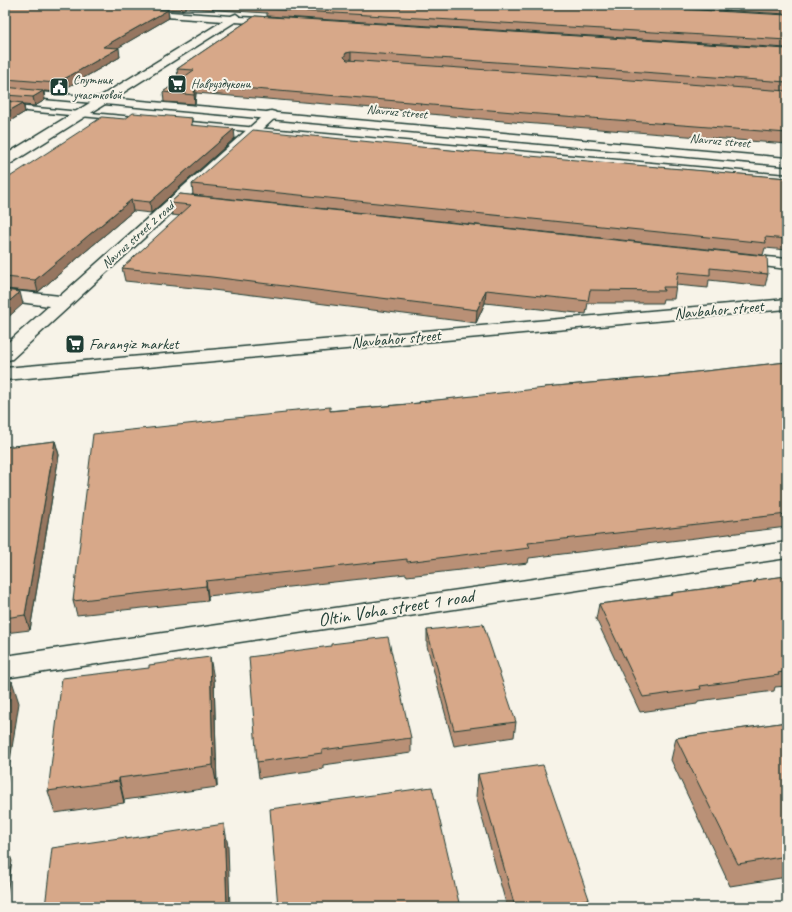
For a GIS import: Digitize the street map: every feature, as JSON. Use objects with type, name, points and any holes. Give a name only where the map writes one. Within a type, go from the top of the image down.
[{"type":"street","points":[[5,162],[250,8]]},
{"type":"street","points":[[126,12],[289,22]]},
{"type":"street","name":"Navruz street","points":[[5,92],[787,162]]},
{"type":"street","name":"Navruz street 2 road","points":[[5,355],[271,115]]},
{"type":"street","points":[[179,199],[195,201]]},
{"type":"street","points":[[724,258],[787,264]]},
{"type":"street","points":[[5,295],[63,302]]},
{"type":"street","name":"Navbahor street","points":[[5,374],[787,305]]},
{"type":"street","name":"Oltin Voha street 1 road","points":[[5,667],[787,550]]},
{"type":"lane","points":[[5,107],[787,178]]},
{"type":"building","points":[[5,5],[76,5],[168,10],[103,47],[119,48],[57,83],[5,79]]},
{"type":"building","points":[[270,5],[608,5],[787,15],[787,40],[267,9]]},
{"type":"building","points":[[255,16],[787,49],[787,82],[351,52],[346,53],[344,57],[347,60],[787,91],[787,133],[525,113],[195,84],[194,95],[163,92],[194,70],[177,69]]},
{"type":"building","points":[[5,87],[43,91],[33,97],[5,95]]},
{"type":"building","points":[[5,101],[23,103],[5,113]]},
{"type":"building","points":[[133,113],[192,118],[191,125],[234,129],[150,202],[131,200],[35,280],[5,277],[5,180],[102,117],[125,119]]},
{"type":"building","points":[[253,130],[470,152],[787,178],[787,239],[765,237],[766,243],[192,184]]},
{"type":"building","points":[[180,194],[767,256],[768,274],[710,268],[710,275],[678,272],[676,287],[663,287],[664,291],[590,290],[588,301],[486,290],[477,310],[212,277],[122,268],[191,205],[170,203]]},
{"type":"building","points":[[5,290],[20,292],[5,305]]},
{"type":"building","points":[[787,362],[787,514],[528,543],[530,548],[479,554],[407,562],[407,559],[206,581],[206,586],[73,601],[93,434],[286,413],[286,411],[330,407],[330,411],[420,403],[419,402],[545,387],[670,376],[669,375]]},
{"type":"building","points":[[55,441],[25,615],[5,618],[5,447]]},
{"type":"building","points":[[787,576],[787,671],[778,673],[779,675],[700,686],[701,689],[643,697],[599,604],[673,595],[672,593],[756,582],[755,580]]},
{"type":"building","points":[[483,624],[516,722],[454,730],[427,630]]},
{"type":"building","points":[[388,637],[411,738],[322,750],[322,753],[257,762],[249,657]]},
{"type":"building","points":[[210,657],[213,765],[119,778],[119,781],[48,791],[62,678],[149,668],[149,665]]},
{"type":"building","points":[[12,681],[5,722],[5,682]]},
{"type":"building","points":[[787,722],[787,856],[738,864],[676,738]]},
{"type":"building","points":[[543,765],[589,899],[542,907],[515,907],[478,774]]},
{"type":"building","points":[[432,787],[460,907],[278,907],[270,809]]},
{"type":"building","points":[[224,824],[227,907],[45,907],[52,848],[126,837],[126,839]]},
{"type":"place","name":"Навруздукони","points":[[177,84]]},
{"type":"place","name":"Спутник участковой","points":[[59,87]]},
{"type":"place","name":"Farangiz market","points":[[75,344]]}]
